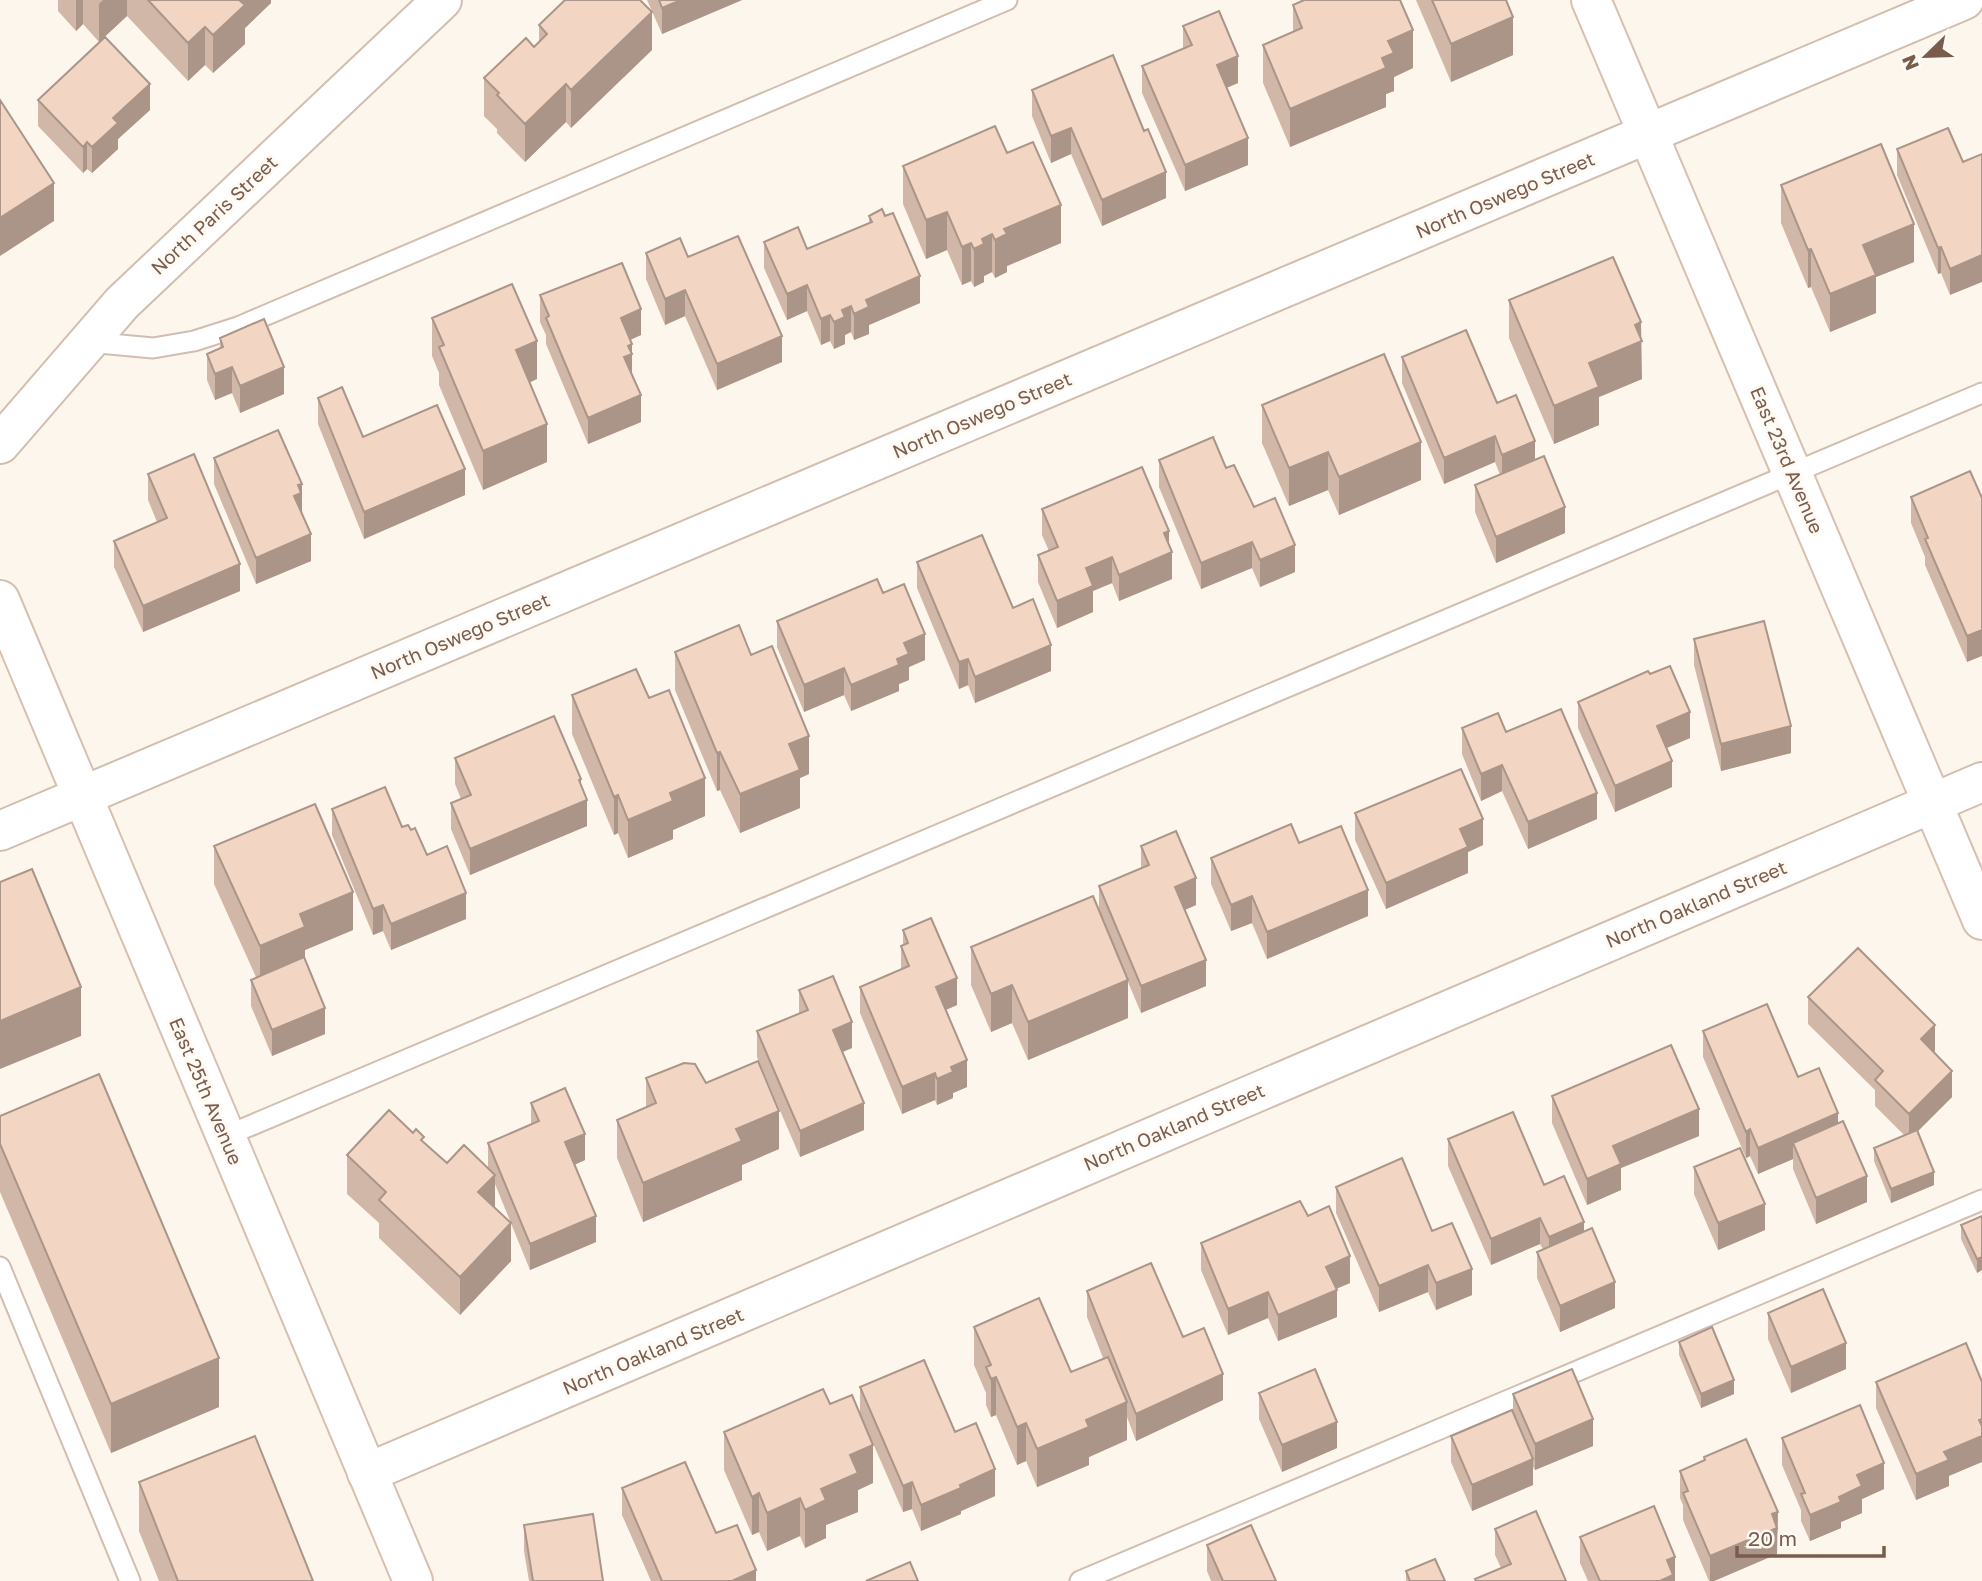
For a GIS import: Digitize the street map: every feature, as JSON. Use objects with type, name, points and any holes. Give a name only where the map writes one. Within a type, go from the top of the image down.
[{"type":"street","name":"North Paris Street","points":[[0,444],[122,303],[442,0]]},
{"type":"street","name":"East 23rd Avenue","points":[[1591,0],[1982,920]]},
{"type":"street","name":"North Oswego Street","points":[[0,831],[1965,0]]},
{"type":"street","name":"East 25th Avenue","points":[[0,600],[413,1581]]},
{"type":"street","name":"North Oakland Street","points":[[367,1473],[1982,782]]},
{"type":"lane","points":[[88,342],[153,348],[194,341],[238,327],[1007,0]]},
{"type":"lane","points":[[226,1136],[1982,393]]},
{"type":"lane","points":[[1080,1581],[1982,1200]]},
{"type":"lane","points":[[0,1268],[130,1581]]},
{"type":"building","points":[[148,0],[239,0],[245,5],[213,35],[205,27],[188,43]]},
{"type":"building","points":[[565,0],[640,0],[652,12],[571,90],[566,84],[525,124],[484,78],[526,38],[534,47],[547,34],[539,25]]},
{"type":"building","points":[[659,0],[681,0],[662,8]]},
{"type":"building","points":[[1304,0],[1400,0],[1413,30],[1388,41],[1394,53],[1382,58],[1386,68],[1290,109],[1263,45],[1302,28],[1293,5]]},
{"type":"building","points":[[1432,0],[1506,0],[1513,17],[1451,44]]},
{"type":"building","points":[[1219,11],[1238,56],[1217,65],[1248,138],[1185,165],[1142,66],[1192,45],[1183,26]]},
{"type":"building","points":[[105,37],[150,84],[113,118],[118,123],[92,147],[87,142],[83,147],[38,100]]},
{"type":"building","points":[[1113,55],[1144,131],[1148,129],[1166,172],[1102,200],[1071,128],[1051,136],[1032,90]]},
{"type":"building","points":[[0,100],[54,183],[0,218]]},
{"type":"building","points":[[995,126],[1007,153],[1033,142],[1061,205],[1004,229],[1007,234],[995,240],[992,234],[982,239],[984,244],[974,249],[971,243],[962,247],[947,212],[926,220],[903,166]]},
{"type":"building","points":[[1948,128],[1963,162],[1982,154],[1982,255],[1950,269],[1941,247],[1938,248],[1897,149]]},
{"type":"building","points":[[1881,144],[1914,224],[1863,245],[1876,275],[1830,294],[1781,185]]},
{"type":"building","points":[[882,209],[885,216],[893,213],[920,276],[866,300],[869,307],[854,314],[851,306],[842,310],[845,317],[834,322],[830,315],[821,319],[807,285],[787,294],[764,242],[798,227],[807,249],[872,222],[869,216]]},
{"type":"building","points":[[738,236],[782,336],[717,364],[685,290],[665,299],[646,253],[680,238],[688,257]]},
{"type":"building","points":[[1613,257],[1641,322],[1635,325],[1642,341],[1589,363],[1599,387],[1554,406],[1509,300]]},
{"type":"building","points":[[622,263],[641,309],[621,318],[632,344],[628,346],[632,354],[624,357],[641,395],[588,418],[546,318],[549,316],[540,295]]},
{"type":"building","points":[[512,284],[537,341],[516,350],[547,424],[483,451],[439,347],[444,345],[432,318]]},
{"type":"building","points":[[264,319],[284,367],[240,386],[232,367],[215,374],[207,354],[223,347],[220,338]]},
{"type":"building","points":[[1466,330],[1497,403],[1516,395],[1535,441],[1502,455],[1495,436],[1444,458],[1402,357]]},
{"type":"building","points":[[1384,354],[1421,442],[1339,477],[1328,452],[1289,468],[1262,405]]},
{"type":"building","points":[[342,387],[363,437],[437,405],[465,469],[364,512],[318,398]]},
{"type":"building","points":[[278,430],[302,484],[298,485],[301,493],[294,496],[311,534],[256,558],[214,458]]},
{"type":"building","points":[[1213,437],[1226,468],[1234,465],[1254,507],[1275,498],[1295,545],[1260,560],[1252,542],[1201,563],[1159,460]]},
{"type":"building","points":[[194,454],[240,564],[143,606],[114,541],[167,518],[148,474]]},
{"type":"building","points":[[1544,456],[1565,507],[1496,537],[1475,485]]},
{"type":"building","points":[[1142,467],[1169,531],[1164,533],[1172,552],[1119,575],[1112,557],[1086,568],[1093,586],[1057,601],[1038,555],[1058,547],[1042,509]]},
{"type":"building","points":[[1970,471],[1982,498],[1982,630],[1967,636],[1925,539],[1928,538],[1911,497]]},
{"type":"building","points":[[982,535],[1013,608],[1033,599],[1051,645],[975,677],[968,659],[959,662],[917,562]]},
{"type":"building","points":[[877,579],[883,593],[904,584],[925,634],[904,643],[909,654],[897,659],[899,665],[851,685],[844,668],[804,685],[777,621]]},
{"type":"building","points":[[1764,621],[1791,726],[1721,744],[1694,639]]},
{"type":"building","points":[[739,625],[751,655],[772,646],[809,736],[789,744],[800,770],[740,794],[720,752],[717,753],[675,652]]},
{"type":"building","points":[[1670,666],[1690,712],[1657,726],[1672,761],[1615,786],[1578,702],[1648,671],[1650,674]]},
{"type":"building","points":[[636,669],[649,698],[669,690],[705,778],[670,793],[673,801],[628,820],[618,795],[614,797],[572,695]]},
{"type":"building","points":[[1561,709],[1597,793],[1528,822],[1502,765],[1481,774],[1462,728],[1498,713],[1506,732]]},
{"type":"building","points":[[554,716],[587,800],[470,849],[451,803],[471,795],[455,758]]},
{"type":"building","points":[[1461,769],[1483,819],[1460,829],[1468,847],[1386,883],[1355,813]]},
{"type":"building","points":[[385,787],[402,827],[408,825],[411,830],[415,828],[427,855],[447,846],[466,893],[391,924],[383,905],[373,909],[332,809]]},
{"type":"building","points":[[315,804],[353,892],[300,914],[305,927],[260,946],[214,846]]},
{"type":"building","points":[[1291,824],[1299,843],[1341,826],[1368,890],[1267,932],[1252,896],[1231,905],[1211,858]]},
{"type":"building","points":[[1176,831],[1196,878],[1175,887],[1206,960],[1141,986],[1099,886],[1149,865],[1141,846]]},
{"type":"building","points":[[32,869],[81,987],[0,1021],[0,882]]},
{"type":"building","points":[[1093,896],[1128,980],[1028,1022],[1012,985],[991,994],[971,947]]},
{"type":"building","points":[[931,918],[957,978],[936,987],[967,1060],[951,1067],[953,1072],[937,1079],[935,1073],[902,1087],[860,987],[909,966],[901,946],[908,943],[903,930]]},
{"type":"building","points":[[1858,948],[1935,1025],[1921,1039],[1952,1071],[1909,1114],[1875,1080],[1883,1071],[1808,997]]},
{"type":"building","points":[[304,957],[325,1008],[272,1030],[251,980]]},
{"type":"building","points":[[833,976],[852,1022],[833,1030],[864,1103],[800,1131],[757,1031],[808,1010],[799,990]]},
{"type":"building","points":[[1767,1004],[1798,1077],[1819,1068],[1838,1113],[1758,1148],[1750,1129],[1746,1132],[1703,1031]]},
{"type":"building","points":[[1671,1045],[1699,1109],[1613,1146],[1621,1164],[1587,1179],[1552,1096]]},
{"type":"building","points":[[758,1061],[779,1111],[736,1129],[742,1141],[643,1183],[617,1120],[656,1103],[646,1078],[684,1063],[695,1064],[706,1083]]},
{"type":"building","points":[[99,1074],[219,1358],[111,1404],[0,1144],[0,1116]]},
{"type":"building","points":[[565,1088],[585,1134],[565,1142],[596,1216],[530,1244],[488,1143],[539,1121],[531,1103]]},
{"type":"building","points":[[389,1110],[413,1133],[416,1129],[424,1137],[421,1140],[447,1163],[464,1145],[495,1175],[478,1192],[511,1223],[460,1277],[379,1200],[386,1192],[347,1155]]},
{"type":"building","points":[[1513,1112],[1544,1185],[1564,1176],[1584,1222],[1549,1237],[1540,1218],[1491,1239],[1448,1139]]},
{"type":"building","points":[[1843,1121],[1867,1176],[1816,1198],[1793,1143]]},
{"type":"building","points":[[1917,1130],[1934,1172],[1891,1189],[1874,1148]]},
{"type":"building","points":[[1740,1148],[1765,1204],[1718,1223],[1694,1167]]},
{"type":"building","points":[[1402,1158],[1432,1231],[1452,1223],[1472,1269],[1436,1283],[1428,1265],[1379,1286],[1336,1187]]},
{"type":"building","points":[[1300,1201],[1308,1216],[1329,1206],[1350,1256],[1326,1267],[1337,1290],[1278,1315],[1268,1292],[1228,1309],[1201,1243]]},
{"type":"building","points":[[1982,1216],[1982,1257],[1977,1259],[1961,1225]]},
{"type":"building","points":[[1592,1228],[1615,1282],[1560,1306],[1537,1252]]},
{"type":"building","points":[[1151,1263],[1183,1337],[1204,1328],[1223,1374],[1136,1414],[1087,1291]]},
{"type":"building","points":[[1823,1289],[1846,1343],[1791,1367],[1768,1313]]},
{"type":"building","points":[[1039,1298],[1071,1372],[1108,1357],[1127,1402],[1086,1420],[1089,1427],[1037,1449],[1026,1423],[1017,1427],[996,1377],[991,1379],[986,1367],[991,1365],[974,1327]]},
{"type":"building","points":[[1712,1327],[1734,1380],[1701,1394],[1679,1342]]},
{"type":"building","points":[[1966,1343],[1982,1382],[1982,1419],[1979,1420],[1982,1436],[1944,1452],[1949,1460],[1916,1474],[1876,1382]]},
{"type":"building","points":[[924,1360],[955,1432],[976,1423],[995,1469],[960,1485],[961,1488],[921,1505],[912,1482],[903,1486],[860,1387]]},
{"type":"building","points":[[1315,1369],[1337,1422],[1282,1445],[1259,1393]]},
{"type":"building","points":[[1572,1369],[1593,1419],[1535,1444],[1513,1394]]},
{"type":"building","points":[[823,1389],[830,1404],[852,1395],[873,1445],[850,1455],[858,1473],[821,1489],[826,1500],[805,1510],[800,1498],[767,1513],[759,1493],[752,1497],[724,1432]]},
{"type":"building","points":[[1860,1405],[1884,1463],[1857,1475],[1862,1486],[1839,1497],[1841,1502],[1810,1515],[1801,1494],[1805,1493],[1782,1438]]},
{"type":"building","points":[[1512,1410],[1533,1459],[1472,1485],[1451,1436]]},
{"type":"building","points":[[255,1436],[313,1581],[178,1581],[139,1482]]},
{"type":"building","points":[[1746,1439],[1778,1512],[1772,1514],[1777,1528],[1710,1556],[1683,1493],[1688,1491],[1680,1471],[1705,1460],[1704,1457]]},
{"type":"building","points":[[685,1462],[716,1533],[737,1525],[756,1570],[732,1581],[662,1581],[622,1488]]},
{"type":"building","points":[[1654,1506],[1675,1557],[1667,1560],[1673,1575],[1660,1581],[1600,1581],[1580,1537]]},
{"type":"building","points":[[1536,1511],[1566,1581],[1476,1581],[1475,1579],[1511,1564],[1495,1529]]},
{"type":"building","points":[[593,1514],[603,1581],[533,1581],[524,1525]]},
{"type":"building","points":[[1251,1525],[1276,1581],[1223,1581],[1207,1545]]},
{"type":"building","points":[[1435,1559],[1445,1581],[1410,1581],[1406,1571]]},
{"type":"building","points":[[910,1562],[918,1581],[866,1581]]}]
